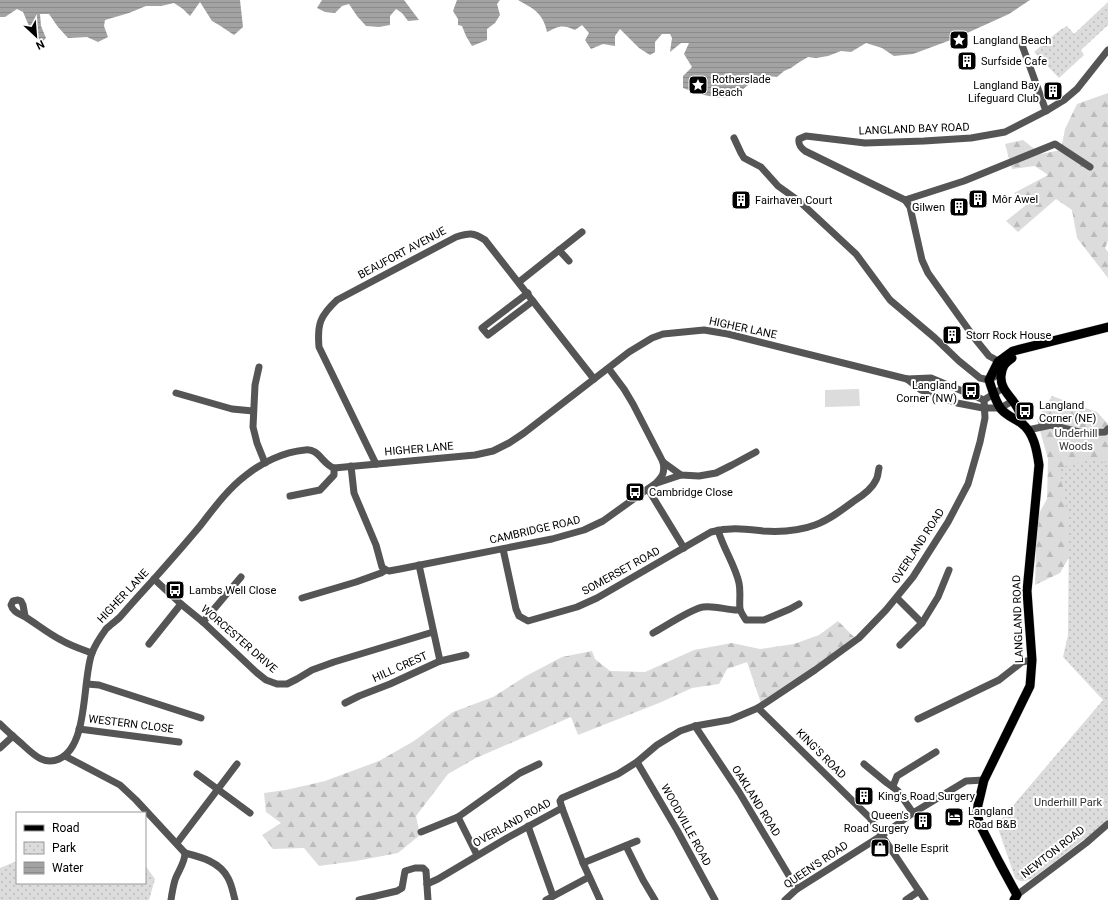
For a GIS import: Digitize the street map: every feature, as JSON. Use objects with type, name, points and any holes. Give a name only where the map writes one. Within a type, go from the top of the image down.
[{"type":"main road","points":[[1025,426],[1010,417],[1000,408],[994,395],[989,380],[1001,363],[1034,346],[1108,327]]},
{"type":"main road","name":"LANGLAND ROAD","points":[[1001,363],[1001,382],[1003,388],[1019,410],[1025,426],[1036,446],[1039,465],[1027,592],[1032,660],[1030,686],[984,780],[977,814],[980,825],[1016,897]]},
{"type":"street","points":[[1022,45],[1046,111]]},
{"type":"street","name":"LANGLAND BAY ROAD","points":[[906,200],[805,151],[799,146],[799,139],[806,136],[865,143],[971,138],[1005,132],[1057,105],[1077,89],[1108,50]]},
{"type":"street","points":[[734,138],[744,158],[761,167],[778,186],[799,201],[856,254],[890,300],[935,338],[959,361],[980,378],[989,380],[1001,374]]},
{"type":"street","points":[[1001,363],[989,356],[976,340],[928,273],[922,260],[910,207],[906,200],[964,181],[1055,144],[1090,167]]},
{"type":"street","points":[[519,282],[582,232]]},
{"type":"street","name":"BEAUFORT AVENUE","points":[[376,464],[319,347],[318,333],[320,322],[323,315],[337,300],[456,237],[467,233],[476,234],[485,240],[594,379]]},
{"type":"street","points":[[559,250],[568,261]]},
{"type":"street","points":[[528,293],[482,328],[488,335],[534,301]]},
{"type":"street","name":"HIGHER LANE","points":[[65,756],[72,748],[79,729],[85,704],[92,653],[106,629],[118,619],[154,579],[233,486],[257,468],[280,456],[294,451],[307,449],[314,451],[325,463],[334,468],[475,455],[493,451],[524,433],[629,352],[652,338],[663,334],[704,330],[728,334],[907,379],[931,378],[984,400]]},
{"type":"street","points":[[259,367],[255,385],[253,427],[257,443],[265,463]]},
{"type":"street","points":[[608,368],[633,404],[663,462],[664,470],[661,478],[656,484]]},
{"type":"street","name":"HIGHER LANE","points":[[907,379],[921,390],[957,403],[984,408],[1000,408],[1013,401]]},
{"type":"street","points":[[984,400],[1003,388]]},
{"type":"street","points":[[176,393],[232,408],[254,411]]},
{"type":"street","name":"OVERLAND ROAD","points":[[427,884],[562,808],[560,801],[562,798],[618,774],[638,762],[662,742],[680,731],[695,726],[730,719],[758,708],[815,670],[859,638],[897,598],[913,577],[948,522],[968,484],[985,418],[984,400]]},
{"type":"street","points":[[1025,426],[1051,425],[1083,433],[1105,432],[1108,429]]},
{"type":"street","points":[[656,484],[681,475],[699,476],[716,473],[756,452]]},
{"type":"street","points":[[663,462],[681,475]]},
{"type":"street","points":[[351,466],[354,493],[376,545],[382,567],[386,570]]},
{"type":"street","points":[[290,496],[320,490],[334,475],[334,468]]},
{"type":"street","points":[[799,604],[764,620],[746,620],[740,610],[739,584],[718,530],[736,528],[765,531],[804,528],[816,525],[841,511],[870,489],[877,479],[879,468]]},
{"type":"street","name":"CAMBRIDGE ROAD","points":[[302,598],[369,578],[386,570],[389,571],[503,549],[552,539],[584,530],[603,522],[656,484]]},
{"type":"street","points":[[648,489],[684,548]]},
{"type":"street","name":"SOMERSET ROAD","points":[[503,549],[516,609],[519,616],[528,621],[577,607],[597,598],[711,532],[718,530]]},
{"type":"street","points":[[419,565],[440,661]]},
{"type":"street","points":[[900,645],[922,623],[938,597],[949,570]]},
{"type":"street","points":[[203,622],[241,577]]},
{"type":"street","name":"WORCESTER DRIVE","points":[[154,579],[266,680],[277,684],[287,684],[312,670],[334,662],[434,632]]},
{"type":"street","points":[[897,598],[922,623]]},
{"type":"street","points":[[149,644],[181,604]]},
{"type":"street","points":[[653,633],[702,607],[740,610]]},
{"type":"street","points":[[790,609],[794,615]]},
{"type":"street","points":[[26,616],[60,640],[92,653]]},
{"type":"street","name":"HILL CREST","points":[[345,703],[440,661],[466,655]]},
{"type":"street","points":[[918,719],[998,680],[1022,662],[1032,660]]},
{"type":"street","points":[[87,684],[99,685],[155,704],[184,708],[200,718]]},
{"type":"street","name":"KING'S ROAD","points":[[758,708],[870,818],[925,900]]},
{"type":"street","points":[[0,724],[33,755],[43,760],[52,761],[58,760],[65,756],[120,785],[185,853],[212,862],[219,867],[228,878],[235,900]]},
{"type":"street","name":"OAKLAND ROAD","points":[[695,726],[739,792],[797,889]]},
{"type":"street","name":"WESTERN CLOSE","points":[[79,729],[179,742]]},
{"type":"street","points":[[0,748],[13,736]]},
{"type":"street","points":[[893,786],[897,776],[936,752]]},
{"type":"street","name":"WOODVILLE ROAD","points":[[638,762],[715,900]]},
{"type":"street","points":[[177,843],[238,764]]},
{"type":"street","points":[[421,832],[458,817],[520,773],[539,764]]},
{"type":"street","points":[[864,764],[887,783],[893,786],[913,813]]},
{"type":"street","points":[[197,774],[250,813]]},
{"type":"street","name":"QUEEN'S ROAD","points":[[785,900],[797,889],[966,780],[984,780]]},
{"type":"street","points":[[562,808],[583,863],[600,900]]},
{"type":"street","points":[[458,817],[477,855]]},
{"type":"street","name":"NEWTON ROAD","points":[[1016,897],[1086,843],[1108,824]]},
{"type":"street","points":[[528,826],[553,896]]},
{"type":"street","points":[[583,863],[637,842]]},
{"type":"street","points":[[626,846],[654,900]]},
{"type":"street","points":[[171,900],[175,880],[185,858],[185,853]]},
{"type":"street","points":[[359,900],[397,891],[402,888],[405,871],[415,868],[423,868],[426,871],[428,900]]},
{"type":"street","points":[[546,900],[589,877]]},
{"type":"street","points":[[906,900],[919,892]]},
{"type":"green space","points":[[1108,2],[1108,25],[1081,50],[1084,55],[1059,78],[1034,52],[1067,26],[1074,34]]},
{"type":"green space","points":[[1108,93],[1108,241],[1105,248],[1108,252],[1108,278],[1077,238],[1072,210],[1056,199],[1018,232],[1006,221],[1026,205],[1014,193],[1048,175],[1035,166],[1012,169],[1005,144],[1023,140],[1041,154],[1061,150],[1065,129],[1077,104]]},
{"type":"green space","points":[[859,389],[860,406],[825,407],[825,390]]},
{"type":"green space","name":"Underhill Woods","points":[[1052,396],[1097,412],[1108,424],[1108,489],[1060,573],[1035,585],[1037,517],[1047,499],[1048,459],[1037,420]]},
{"type":"green space","name":"Underhill Park","points":[[1091,459],[1108,463],[1108,820],[1033,878],[1026,881],[1021,881],[1015,878],[999,831],[999,822],[1103,700],[1063,657],[1068,635],[1069,524],[1059,468]]},
{"type":"green space","points":[[838,621],[855,638],[761,703],[747,662],[727,669],[719,684],[692,688],[659,703],[578,735],[571,717],[476,758],[448,774],[416,816],[420,835],[398,853],[319,866],[304,848],[273,849],[262,835],[281,823],[266,812],[264,793],[286,790],[325,781],[379,761],[414,741],[453,712],[493,697],[526,676],[562,657],[592,651],[595,659],[610,671],[645,672],[694,650],[732,643],[760,649],[794,644],[819,635]]},
{"type":"green space","points":[[16,861],[16,884],[146,884],[146,866],[155,879],[149,900],[0,900],[0,868]]},
{"type":"water","points":[[0,0],[240,0],[243,27],[234,35],[212,21],[200,2],[190,16],[174,3],[161,6],[146,6],[105,20],[104,26],[108,37],[98,42],[87,37],[68,38],[49,14],[40,14],[41,26],[46,38],[41,43],[29,26],[23,12],[17,9],[5,17],[0,17]]},
{"type":"water","points":[[322,0],[404,0],[419,20],[408,21],[402,13],[396,9],[390,16],[390,25],[379,27],[366,26],[349,4],[342,6],[335,13],[325,12],[317,8]]},
{"type":"water","points":[[457,0],[500,0],[497,4],[500,15],[495,23],[487,29],[487,40],[472,46],[462,26],[458,25],[458,19],[453,11]]},
{"type":"water","points":[[518,0],[1030,0],[1009,14],[956,38],[913,54],[894,56],[882,48],[866,43],[851,52],[841,51],[828,56],[816,58],[808,57],[784,71],[777,77],[767,76],[758,78],[735,95],[723,98],[709,96],[683,88],[683,76],[692,67],[684,54],[689,43],[681,43],[670,52],[672,38],[670,34],[662,34],[655,42],[655,52],[650,55],[639,48],[620,29],[615,36],[615,46],[603,44],[591,49],[585,40],[589,33],[582,25],[575,30],[561,26],[547,32],[543,20],[537,12]]},
{"type":"place","name":"Langland Beach","points":[[959,40]]},
{"type":"place","name":"Surfside Cafe","points":[[967,61]]},
{"type":"place","name":"Rotherslade Beach","points":[[698,85]]},
{"type":"place","name":"Langland Bay Lifeguard Club","points":[[1053,91]]},
{"type":"place","name":"Môr Awel","points":[[978,199]]},
{"type":"place","name":"Fairhaven Court","points":[[741,200]]},
{"type":"place","name":"Gilwen","points":[[959,207]]},
{"type":"place","name":"Storr Rock House","points":[[952,335]]},
{"type":"place","name":"Langland Corner (NW)","points":[[971,391]]},
{"type":"place","name":"Langland Corner (NE)","points":[[1025,411]]},
{"type":"place","name":"Cambridge Close","points":[[635,492]]},
{"type":"place","name":"Lambs Well Close","points":[[175,590]]},
{"type":"place","name":"King's Road Surgery","points":[[864,796]]},
{"type":"place","name":"Langland Road B&B","points":[[954,817]]},
{"type":"place","name":"Queen's Road Surgery","points":[[923,821]]},
{"type":"place","name":"Belle Esprit","points":[[880,848]]}]
